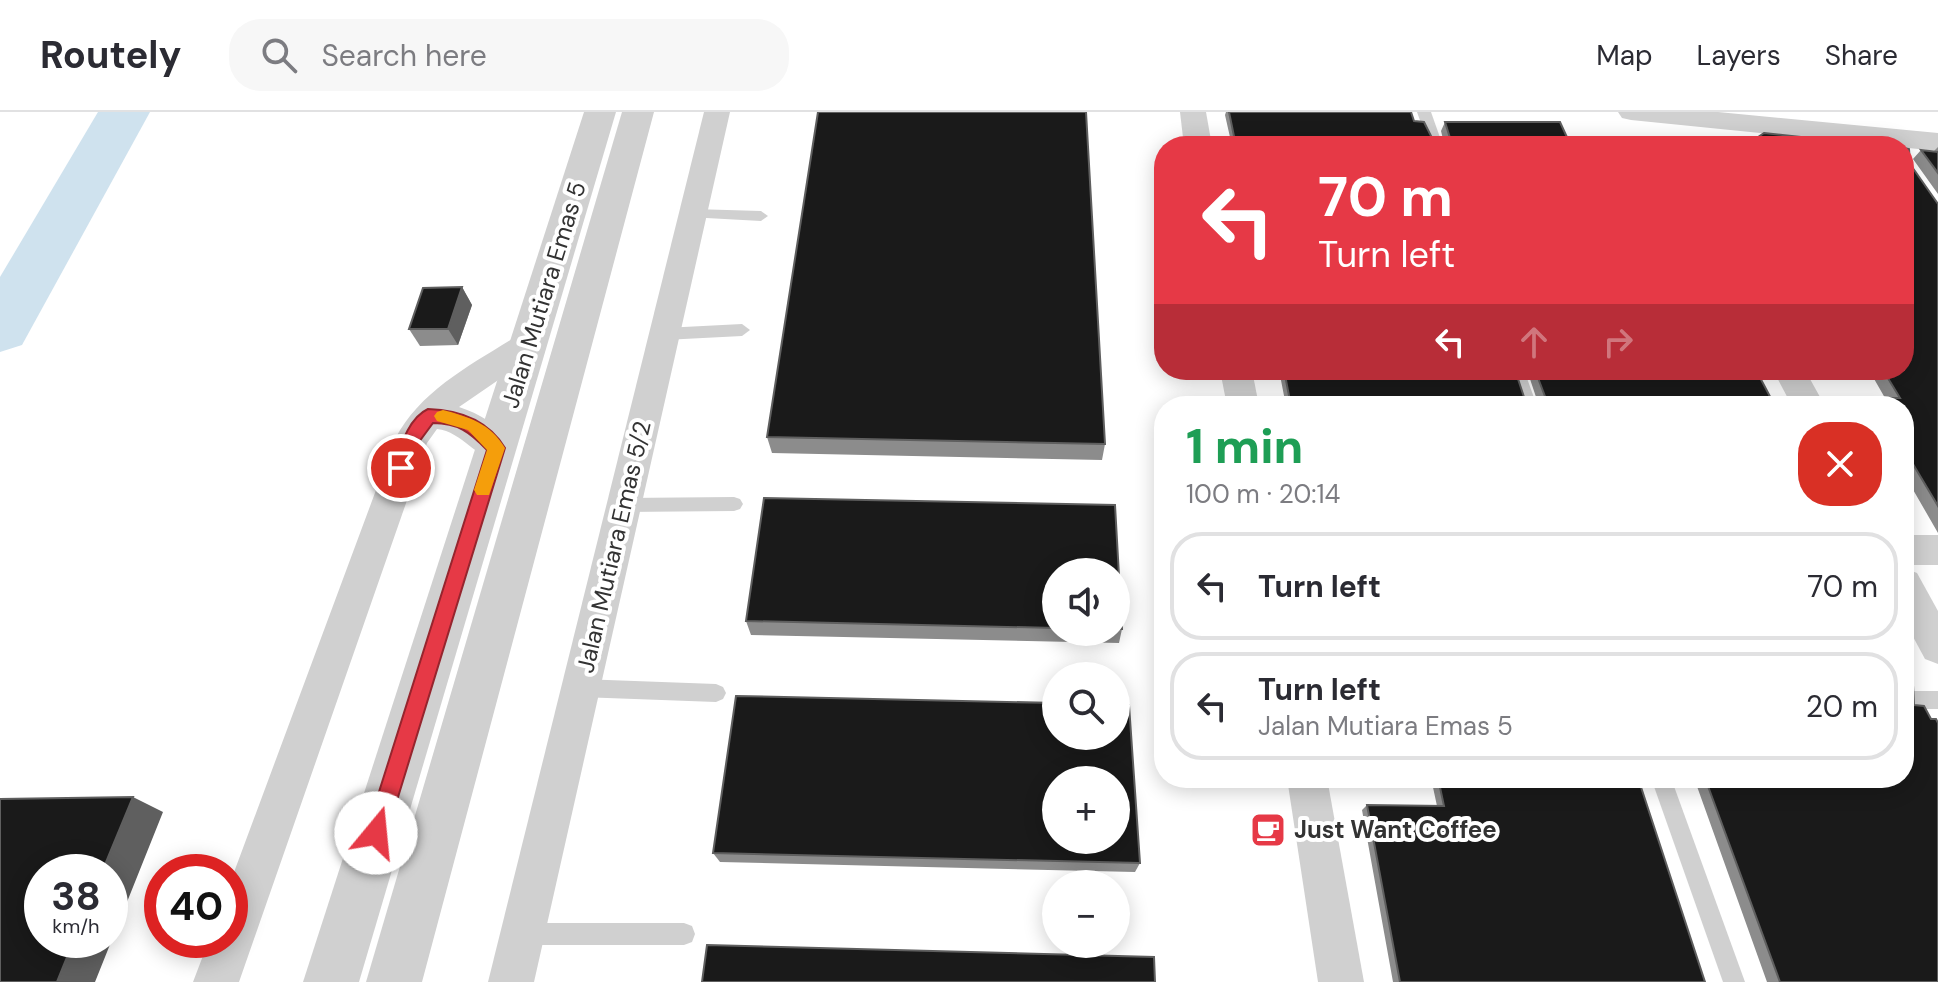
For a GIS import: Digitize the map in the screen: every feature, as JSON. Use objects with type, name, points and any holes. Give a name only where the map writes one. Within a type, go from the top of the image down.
[{"type":"street","name":"Jalan Mutiara Emas 5","points":[[331,982],[600,112]]},
{"type":"street","name":"Jalan Mutiara Emas 5","points":[[394,982],[638,112]]},
{"type":"street","name":"Jalan Mutiara Emas 5/2","points":[[511,982],[717,112]]},
{"type":"street","points":[[1193,112],[1197,136]]},
{"type":"street","points":[[1646,113],[1840,136]]},
{"type":"street","points":[[1646,113],[1662,136]]},
{"type":"street","points":[[1914,142],[1938,142]]},
{"type":"street","points":[[216,982],[412,439],[428,416],[466,384],[528,344]]},
{"type":"street","points":[[428,416],[446,416],[474,425],[496,448]]},
{"type":"street","points":[[1914,550],[1938,550]]},
{"type":"street","points":[[1914,603],[1938,647]]},
{"type":"street","points":[[1309,788],[1341,982]]},
{"type":"lane","points":[[1424,112],[1432,136]]},
{"type":"lane","points":[[693,214],[761,216]]},
{"type":"lane","points":[[664,334],[742,330]]},
{"type":"lane","points":[[624,505],[734,504]]},
{"type":"lane","points":[[580,688],[716,693]]},
{"type":"lane","points":[[1914,700],[1938,700]]},
{"type":"lane","points":[[1665,788],[1734,982]]},
{"type":"lane","points":[[523,934],[684,934]]},
{"type":"building","points":[[818,112],[1086,112],[1105,444],[767,437]]},
{"type":"building","points":[[1229,112],[1411,112],[1414,121],[1424,122],[1431,136],[1234,136]]},
{"type":"building","points":[[1445,122],[1560,122],[1566,136],[1449,136]]},
{"type":"building","points":[[1764,133],[1792,136],[1760,136]]},
{"type":"building","points":[[1921,150],[1938,152],[1938,173]]},
{"type":"building","points":[[1914,170],[1938,204],[1938,506],[1914,466],[1914,396],[1899,396],[1889,380],[1914,380]]},
{"type":"building","points":[[462,287],[448,329],[409,329],[423,288]]},
{"type":"building","points":[[1286,380],[1518,380],[1524,396],[1289,396]]},
{"type":"building","points":[[1539,380],[1761,380],[1770,396],[1545,396]]},
{"type":"building","points":[[764,498],[1115,505],[1118,558],[1042,558],[1042,628],[746,621]]},
{"type":"building","points":[[736,696],[1042,703],[1042,750],[1130,750],[1130,719],[1140,863],[713,853]]},
{"type":"building","points":[[1914,705],[1924,706],[1931,719],[1936,719],[1938,723],[1938,982],[1780,982],[1709,788],[1914,788]]},
{"type":"building","points":[[1440,788],[1641,788],[1705,982],[1400,982],[1367,805],[1444,806]]},
{"type":"building","points":[[133,797],[109,854],[24,854],[24,958],[67,958],[57,982],[0,982],[0,799]]},
{"type":"building","points":[[707,945],[1042,954],[1042,958],[1154,957],[1155,982],[702,982]]},
{"type":"waterway","points":[[0,329],[124,112]]},
{"type":"slow traffic","points":[[443,416],[474,425],[496,448],[483,490]]},
{"type":"place","name":"Just Want Coffee","points":[[1268,830]]},
{"type":"route","points":[[376,833],[496,448],[474,425],[446,416],[428,416],[418,427],[401,468]]}]
